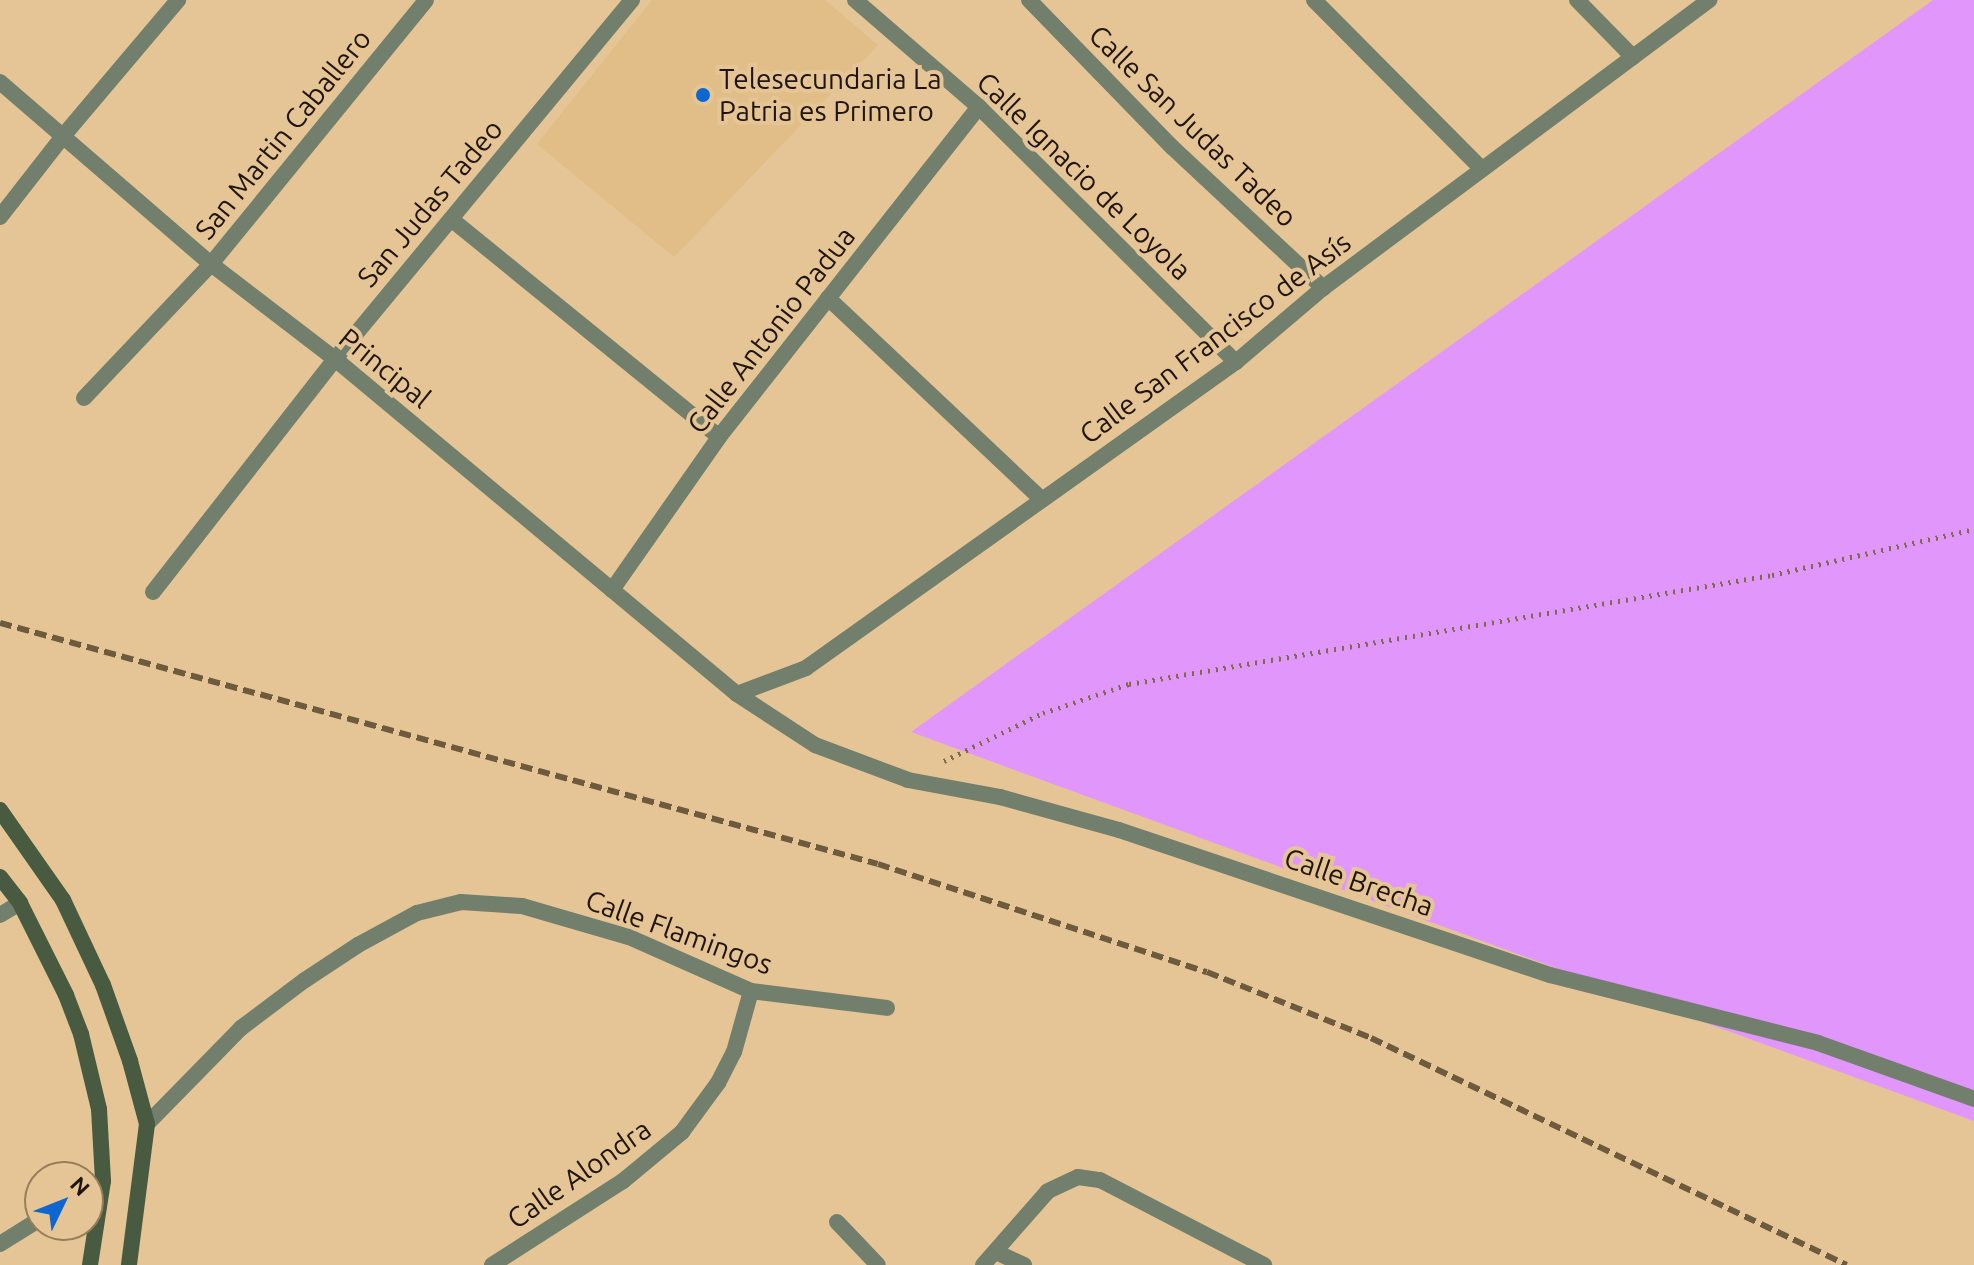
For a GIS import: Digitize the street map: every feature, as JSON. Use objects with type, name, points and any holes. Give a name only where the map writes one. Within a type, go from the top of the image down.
[{"type":"street","points":[[0,217],[64,135],[178,0]]},
{"type":"street","name":"San Martin Caballero","points":[[211,264],[426,0]]},
{"type":"street","name":"San Judas Tadeo","points":[[153,592],[335,359],[632,0]]},
{"type":"street","name":"Calle Ignacio de Loyola","points":[[855,0],[979,107],[1236,362]]},
{"type":"street","name":"Calle San Judas Tadeo","points":[[1029,0],[1172,147],[1323,288]]},
{"type":"street","points":[[1314,0],[1482,169]]},
{"type":"street","points":[[1577,0],[1633,57]]},
{"type":"street","name":"Calle San Francisco de Asís","points":[[737,694],[806,668],[1236,362],[1323,288],[1710,0]]},
{"type":"street","name":"Principal","points":[[0,82],[211,264],[335,359],[737,694]]},
{"type":"street","name":"Calle Antonio Padua","points":[[612,590],[719,437],[979,107]]},
{"type":"street","points":[[451,219],[719,437]]},
{"type":"street","points":[[84,398],[211,264]]},
{"type":"street","points":[[828,298],[1042,500]]},
{"type":"street","name":"Calle Brecha","points":[[737,694],[815,745],[908,780],[1000,797],[1119,830],[1236,866],[1501,960],[1818,1043],[1974,1099]]},
{"type":"street","points":[[0,810],[57,890],[103,985],[130,1061],[147,1124],[129,1265]]},
{"type":"street","points":[[0,877],[20,903],[81,1034],[99,1109],[96,1161]]},
{"type":"street","name":"Calle Flamingos","points":[[147,1124],[241,1028],[305,980],[358,945],[417,913],[461,902],[522,906],[629,937],[751,991],[887,1008]]},
{"type":"street","points":[[0,915],[20,903]]},
{"type":"street","name":"Calle Alondra","points":[[492,1265],[623,1181],[682,1132],[729,1063],[751,991]]},
{"type":"street","points":[[983,1265],[1048,1191],[1078,1177],[1100,1180],[1264,1265]]},
{"type":"street","points":[[837,1222],[878,1265]]},
{"type":"street","points":[[0,1244],[24,1229]]},
{"type":"street","points":[[90,1265],[92,1241]]},
{"type":"street","points":[[996,1252],[1024,1265]]},
{"type":"path","points":[[908,780],[1043,713],[1129,684],[1772,575],[1974,529]]},
{"type":"shaded area","name":"Telesecundaria La Patria es Primero","points":[[652,0],[825,0],[878,45],[674,257],[537,144]]},
{"type":"shaded area","points":[[1933,0],[1974,0],[1974,1121],[911,732]]},
{"type":"railway","points":[[0,623],[878,864],[1207,972],[1371,1038],[1847,1265]]},
{"type":"place","name":"Telesecundaria La Patria es Primero","points":[[703,95]]}]
